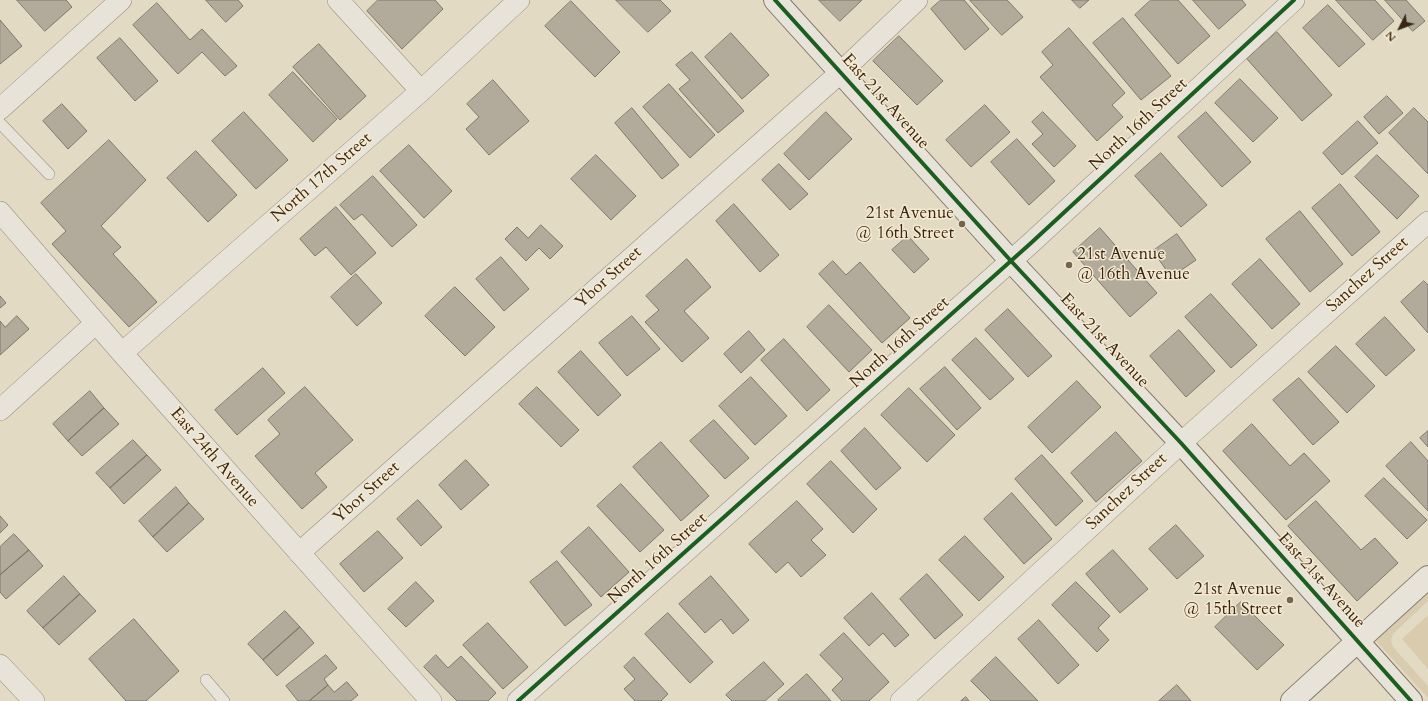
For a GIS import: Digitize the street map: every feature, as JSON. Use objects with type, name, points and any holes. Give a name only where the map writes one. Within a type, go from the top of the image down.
[{"type":"street","points":[[0,110],[121,0]]},
{"type":"street","points":[[338,0],[421,91]]},
{"type":"street","name":"North 17th Street","points":[[122,353],[421,91],[519,0]]},
{"type":"street","name":"East 21st Avenue","points":[[775,0],[1012,261],[1180,442],[1411,701]]},
{"type":"street","name":"Ybor Street","points":[[299,553],[840,73],[917,0]]},
{"type":"street","name":"North 16th Street","points":[[518,701],[1012,261],[1294,0]]},
{"type":"street","name":"East 24th Avenue","points":[[0,212],[122,353],[430,701]]},
{"type":"street","name":"Sanchez Street","points":[[901,701],[1180,442],[1428,222]]},
{"type":"street","points":[[0,410],[96,323]]},
{"type":"street","points":[[1292,701],[1428,577]]},
{"type":"street","points":[[0,665],[34,701]]},
{"type":"lane","points":[[0,123],[49,174]]},
{"type":"lane","points":[[206,680],[224,701]]},
{"type":"shaded area","points":[[1428,593],[1428,601],[1393,634],[1391,641],[1393,647],[1428,686],[1428,698],[1376,641]]},
{"type":"shaded area","points":[[1428,615],[1428,669],[1402,639]]},
{"type":"building","points":[[17,0],[66,0],[72,7],[45,31]]},
{"type":"building","points":[[206,0],[238,0],[243,6],[226,22]]},
{"type":"building","points":[[378,0],[435,0],[443,9],[402,49],[367,11]]},
{"type":"building","points":[[616,0],[660,0],[671,11],[648,32]]},
{"type":"building","points":[[819,0],[862,0],[840,21]]},
{"type":"building","points":[[941,0],[964,0],[989,29],[965,50],[931,9]]},
{"type":"building","points":[[970,0],[1007,0],[1023,17],[1002,35]]},
{"type":"building","points":[[1072,0],[1089,0],[1080,8]]},
{"type":"building","points":[[1151,0],[1178,0],[1210,36],[1178,64],[1135,15]]},
{"type":"building","points":[[1193,0],[1242,0],[1246,5],[1219,29]]},
{"type":"building","points":[[1336,0],[1375,0],[1394,21],[1373,40]]},
{"type":"building","points":[[1385,0],[1406,0],[1425,21],[1413,31]]},
{"type":"building","points":[[571,1],[620,52],[595,77],[545,26]]},
{"type":"building","points":[[157,3],[190,40],[202,29],[237,66],[225,76],[202,52],[178,74],[133,25]]},
{"type":"building","points":[[1328,5],[1365,44],[1339,67],[1303,28]]},
{"type":"building","points":[[1123,18],[1171,76],[1141,100],[1093,43]]},
{"type":"building","points":[[0,20],[22,46],[0,64]]},
{"type":"building","points":[[1069,28],[1125,93],[1112,105],[1123,117],[1097,141],[1040,77],[1053,65],[1042,52]]},
{"type":"building","points":[[1277,32],[1332,95],[1302,121],[1247,59]]},
{"type":"building","points":[[731,33],[769,75],[742,99],[705,57]]},
{"type":"building","points":[[899,36],[943,81],[917,105],[873,61]]},
{"type":"building","points":[[120,38],[158,81],[135,101],[97,58]]},
{"type":"building","points":[[319,44],[366,96],[340,120],[293,67]]},
{"type":"building","points":[[692,52],[744,111],[718,133],[679,89],[690,80],[676,65]]},
{"type":"building","points":[[293,72],[337,119],[313,142],[269,95]]},
{"type":"building","points":[[1240,79],[1278,118],[1253,142],[1215,103]]},
{"type":"building","points":[[493,80],[529,121],[489,155],[466,129],[479,117],[467,104]]},
{"type":"building","points":[[669,84],[715,135],[690,158],[643,107]]},
{"type":"building","points":[[1387,96],[1403,113],[1379,134],[1364,117]]},
{"type":"building","points":[[62,104],[87,131],[68,149],[43,121]]},
{"type":"building","points":[[985,105],[1010,132],[971,167],[946,140]]},
{"type":"building","points":[[632,108],[679,165],[662,179],[615,123]]},
{"type":"building","points":[[1414,108],[1428,122],[1428,174],[1389,133]]},
{"type":"building","points":[[244,112],[288,160],[256,189],[212,141]]},
{"type":"building","points":[[826,112],[852,139],[809,180],[784,154]]},
{"type":"building","points":[[1043,112],[1076,146],[1054,167],[1032,144],[1043,134],[1032,122]]},
{"type":"building","points":[[1206,112],[1251,162],[1222,187],[1178,137]]},
{"type":"building","points":[[1358,121],[1378,143],[1342,175],[1323,153]]},
{"type":"building","points":[[1017,139],[1055,181],[1029,205],[991,162]]},
{"type":"building","points":[[109,140],[146,180],[101,226],[121,247],[113,254],[157,302],[129,327],[52,244],[66,231],[41,203]]},
{"type":"building","points":[[409,145],[452,191],[424,218],[380,171]]},
{"type":"building","points":[[196,151],[237,195],[208,222],[167,178]]},
{"type":"building","points":[[1161,153],[1207,205],[1181,227],[1135,176]]},
{"type":"building","points":[[596,155],[636,196],[611,220],[571,179]]},
{"type":"building","points":[[1377,155],[1419,196],[1397,219],[1355,177]]},
{"type":"building","points":[[779,164],[808,194],[790,210],[762,180]]},
{"type":"building","points":[[373,176],[417,225],[392,247],[362,214],[354,220],[340,205]]},
{"type":"building","points":[[1340,184],[1380,232],[1352,256],[1312,208]]},
{"type":"building","points":[[734,204],[779,255],[760,272],[716,221]]},
{"type":"building","points":[[336,207],[376,253],[351,275],[326,247],[315,256],[300,239]]},
{"type":"building","points":[[1300,211],[1343,264],[1310,292],[1266,239]]},
{"type":"building","points":[[541,225],[563,246],[550,259],[539,248],[526,261],[505,239],[517,227],[528,238]]},
{"type":"building","points":[[1100,228],[1157,293],[1130,317],[1073,252]]},
{"type":"building","points":[[1177,234],[1196,260],[1171,277],[1153,251]]},
{"type":"building","points":[[908,236],[929,259],[914,273],[892,250]]},
{"type":"building","points":[[501,257],[529,289],[504,311],[476,279]]},
{"type":"building","points":[[687,259],[711,287],[684,311],[709,338],[682,362],[645,322],[659,310],[646,296]]},
{"type":"building","points":[[1260,259],[1300,304],[1272,329],[1232,284]]},
{"type":"building","points":[[833,261],[846,275],[860,262],[910,318],[882,343],[819,274]]},
{"type":"building","points":[[356,274],[382,303],[357,326],[331,297]]},
{"type":"building","points":[[1424,281],[1428,285],[1428,333],[1401,302]]},
{"type":"building","points":[[455,287],[495,327],[465,356],[425,316]]},
{"type":"building","points":[[1211,294],[1257,345],[1231,368],[1185,317]]},
{"type":"building","points":[[0,296],[6,303],[0,308]]},
{"type":"building","points":[[829,305],[872,350],[849,372],[807,327]]},
{"type":"building","points":[[1008,309],[1052,356],[1028,377],[985,330]]},
{"type":"building","points":[[17,316],[29,329],[0,355],[0,321],[5,327]]},
{"type":"building","points":[[632,316],[660,349],[627,376],[599,343]]},
{"type":"building","points":[[1385,317],[1415,350],[1386,376],[1356,344]]},
{"type":"building","points":[[1179,330],[1215,371],[1186,397],[1150,356]]},
{"type":"building","points":[[749,331],[765,350],[741,373],[724,354]]},
{"type":"building","points":[[976,338],[1014,379],[990,400],[952,360]]},
{"type":"building","points":[[784,339],[830,390],[807,411],[761,360]]},
{"type":"building","points":[[1336,346],[1375,386],[1347,413],[1308,372]]},
{"type":"building","points":[[581,351],[621,395],[598,416],[558,372]]},
{"type":"building","points":[[945,367],[981,408],[957,430],[920,389]]},
{"type":"building","points":[[263,368],[285,393],[237,435],[215,410]]},
{"type":"building","points":[[751,377],[787,416],[755,445],[719,406]]},
{"type":"building","points":[[1299,378],[1339,422],[1313,445],[1273,400]]},
{"type":"building","points":[[1077,381],[1101,407],[1052,453],[1028,427]]},
{"type":"building","points":[[305,387],[353,440],[315,473],[327,487],[302,509],[255,456],[280,434],[268,420]]},
{"type":"building","points":[[537,387],[579,430],[561,447],[519,404]]},
{"type":"building","points":[[909,388],[955,435],[927,462],[881,415]]},
{"type":"building","points":[[90,391],[104,408],[68,441],[53,424]]},
{"type":"building","points":[[104,408],[119,424],[82,456],[68,441]]},
{"type":"building","points":[[714,420],[749,458],[725,479],[690,441]]},
{"type":"building","points":[[1252,424],[1290,466],[1304,453],[1330,481],[1286,520],[1223,451]]},
{"type":"building","points":[[865,428],[901,468],[876,490],[841,451]]},
{"type":"building","points":[[1428,431],[1428,447],[1420,438]]},
{"type":"building","points":[[1116,432],[1142,461],[1096,502],[1071,473]]},
{"type":"building","points":[[133,440],[147,455],[110,488],[96,473]]},
{"type":"building","points":[[661,442],[709,496],[681,521],[633,467]]},
{"type":"building","points":[[1411,442],[1428,461],[1428,511],[1386,466]]},
{"type":"building","points":[[147,455],[161,470],[124,504],[110,488]]},
{"type":"building","points":[[1042,455],[1083,501],[1056,526],[1015,479]]},
{"type":"building","points":[[466,460],[489,485],[461,510],[439,485]]},
{"type":"building","points":[[831,461],[877,509],[853,533],[807,484]]},
{"type":"building","points":[[1384,478],[1427,520],[1407,539],[1365,496]]},
{"type":"building","points":[[621,484],[664,530],[640,552],[597,506]]},
{"type":"building","points":[[176,487],[189,503],[153,537],[139,521]]},
{"type":"building","points":[[1012,493],[1052,539],[1024,564],[984,519]]},
{"type":"building","points":[[418,500],[442,527],[421,546],[397,519]]},
{"type":"building","points":[[797,501],[823,529],[811,540],[826,555],[801,577],[788,562],[776,573],[749,544]]},
{"type":"building","points":[[1316,501],[1361,550],[1375,538],[1398,563],[1357,601],[1288,526]]},
{"type":"building","points":[[189,503],[204,519],[167,552],[153,537]]},
{"type":"building","points":[[0,516],[8,525],[0,533]]},
{"type":"building","points":[[1176,525],[1204,556],[1177,579],[1149,549]]},
{"type":"building","points":[[589,527],[629,572],[601,597],[561,552]]},
{"type":"building","points":[[378,531],[403,558],[364,592],[340,564]]},
{"type":"building","points":[[14,534],[29,550],[0,575],[0,547]]},
{"type":"building","points":[[965,536],[1004,577],[979,601],[939,560]]},
{"type":"building","points":[[29,550],[43,566],[6,599],[0,592],[0,575]]},
{"type":"building","points":[[1113,550],[1148,589],[1120,613],[1086,574]]},
{"type":"building","points":[[557,561],[592,605],[565,626],[530,582]]},
{"type":"building","points":[[927,574],[963,615],[935,639],[900,599]]},
{"type":"building","points":[[64,576],[80,594],[43,628],[27,611]]},
{"type":"building","points":[[711,576],[749,620],[733,634],[721,619],[705,633],[679,604]]},
{"type":"building","points":[[416,582],[434,601],[406,627],[388,609]]},
{"type":"building","points":[[1076,582],[1110,616],[1098,628],[1109,640],[1097,652],[1052,605]]},
{"type":"building","points":[[872,593],[909,635],[895,647],[883,633],[869,646],[844,618]]},
{"type":"building","points":[[80,594],[96,611],[59,645],[43,628]]},
{"type":"building","points":[[1241,602],[1284,645],[1257,670],[1215,627]]},
{"type":"building","points":[[285,611],[300,627],[263,660],[248,644]]},
{"type":"building","points":[[668,613],[713,662],[690,683],[645,634]]},
{"type":"building","points":[[134,619],[179,671],[146,701],[126,701],[89,659]]},
{"type":"building","points":[[1039,620],[1079,665],[1058,684],[1018,639]]},
{"type":"building","points":[[488,623],[528,667],[503,689],[463,645]]},
{"type":"building","points":[[300,627],[314,643],[277,676],[263,660]]},
{"type":"building","points":[[844,633],[889,682],[869,701],[842,701],[832,690],[843,679],[820,655]]},
{"type":"building","points":[[326,655],[337,668],[324,679],[328,685],[309,701],[298,701],[286,686]]},
{"type":"building","points":[[436,655],[448,668],[461,656],[496,693],[488,701],[457,701],[424,667]]},
{"type":"building","points":[[634,657],[668,694],[661,701],[635,701],[624,689],[635,679],[624,667]]},
{"type":"building","points":[[996,657],[1038,701],[991,701],[971,681]]},
{"type":"building","points":[[764,662],[784,684],[765,701],[732,701],[726,695]]},
{"type":"building","points":[[807,674],[831,701],[778,700]]},
{"type":"building","points":[[347,682],[358,695],[351,701],[309,701],[328,685],[334,692]]},
{"type":"building","points":[[1177,685],[1191,701],[1159,701]]},
{"type":"building","points":[[966,697],[969,701],[961,701]]},
{"type":"cycle path","points":[[775,0],[1011,261],[1181,443],[1411,701]]},
{"type":"cycle path","points":[[518,701],[1031,243],[1294,0]]},
{"type":"place","name":"21st Avenue @ 16th Street","points":[[962,224]]},
{"type":"place","name":"21st Avenue @ 16th Avenue","points":[[1069,265]]},
{"type":"place","name":"21st Avenue @ 15th Street","points":[[1290,600]]}]
